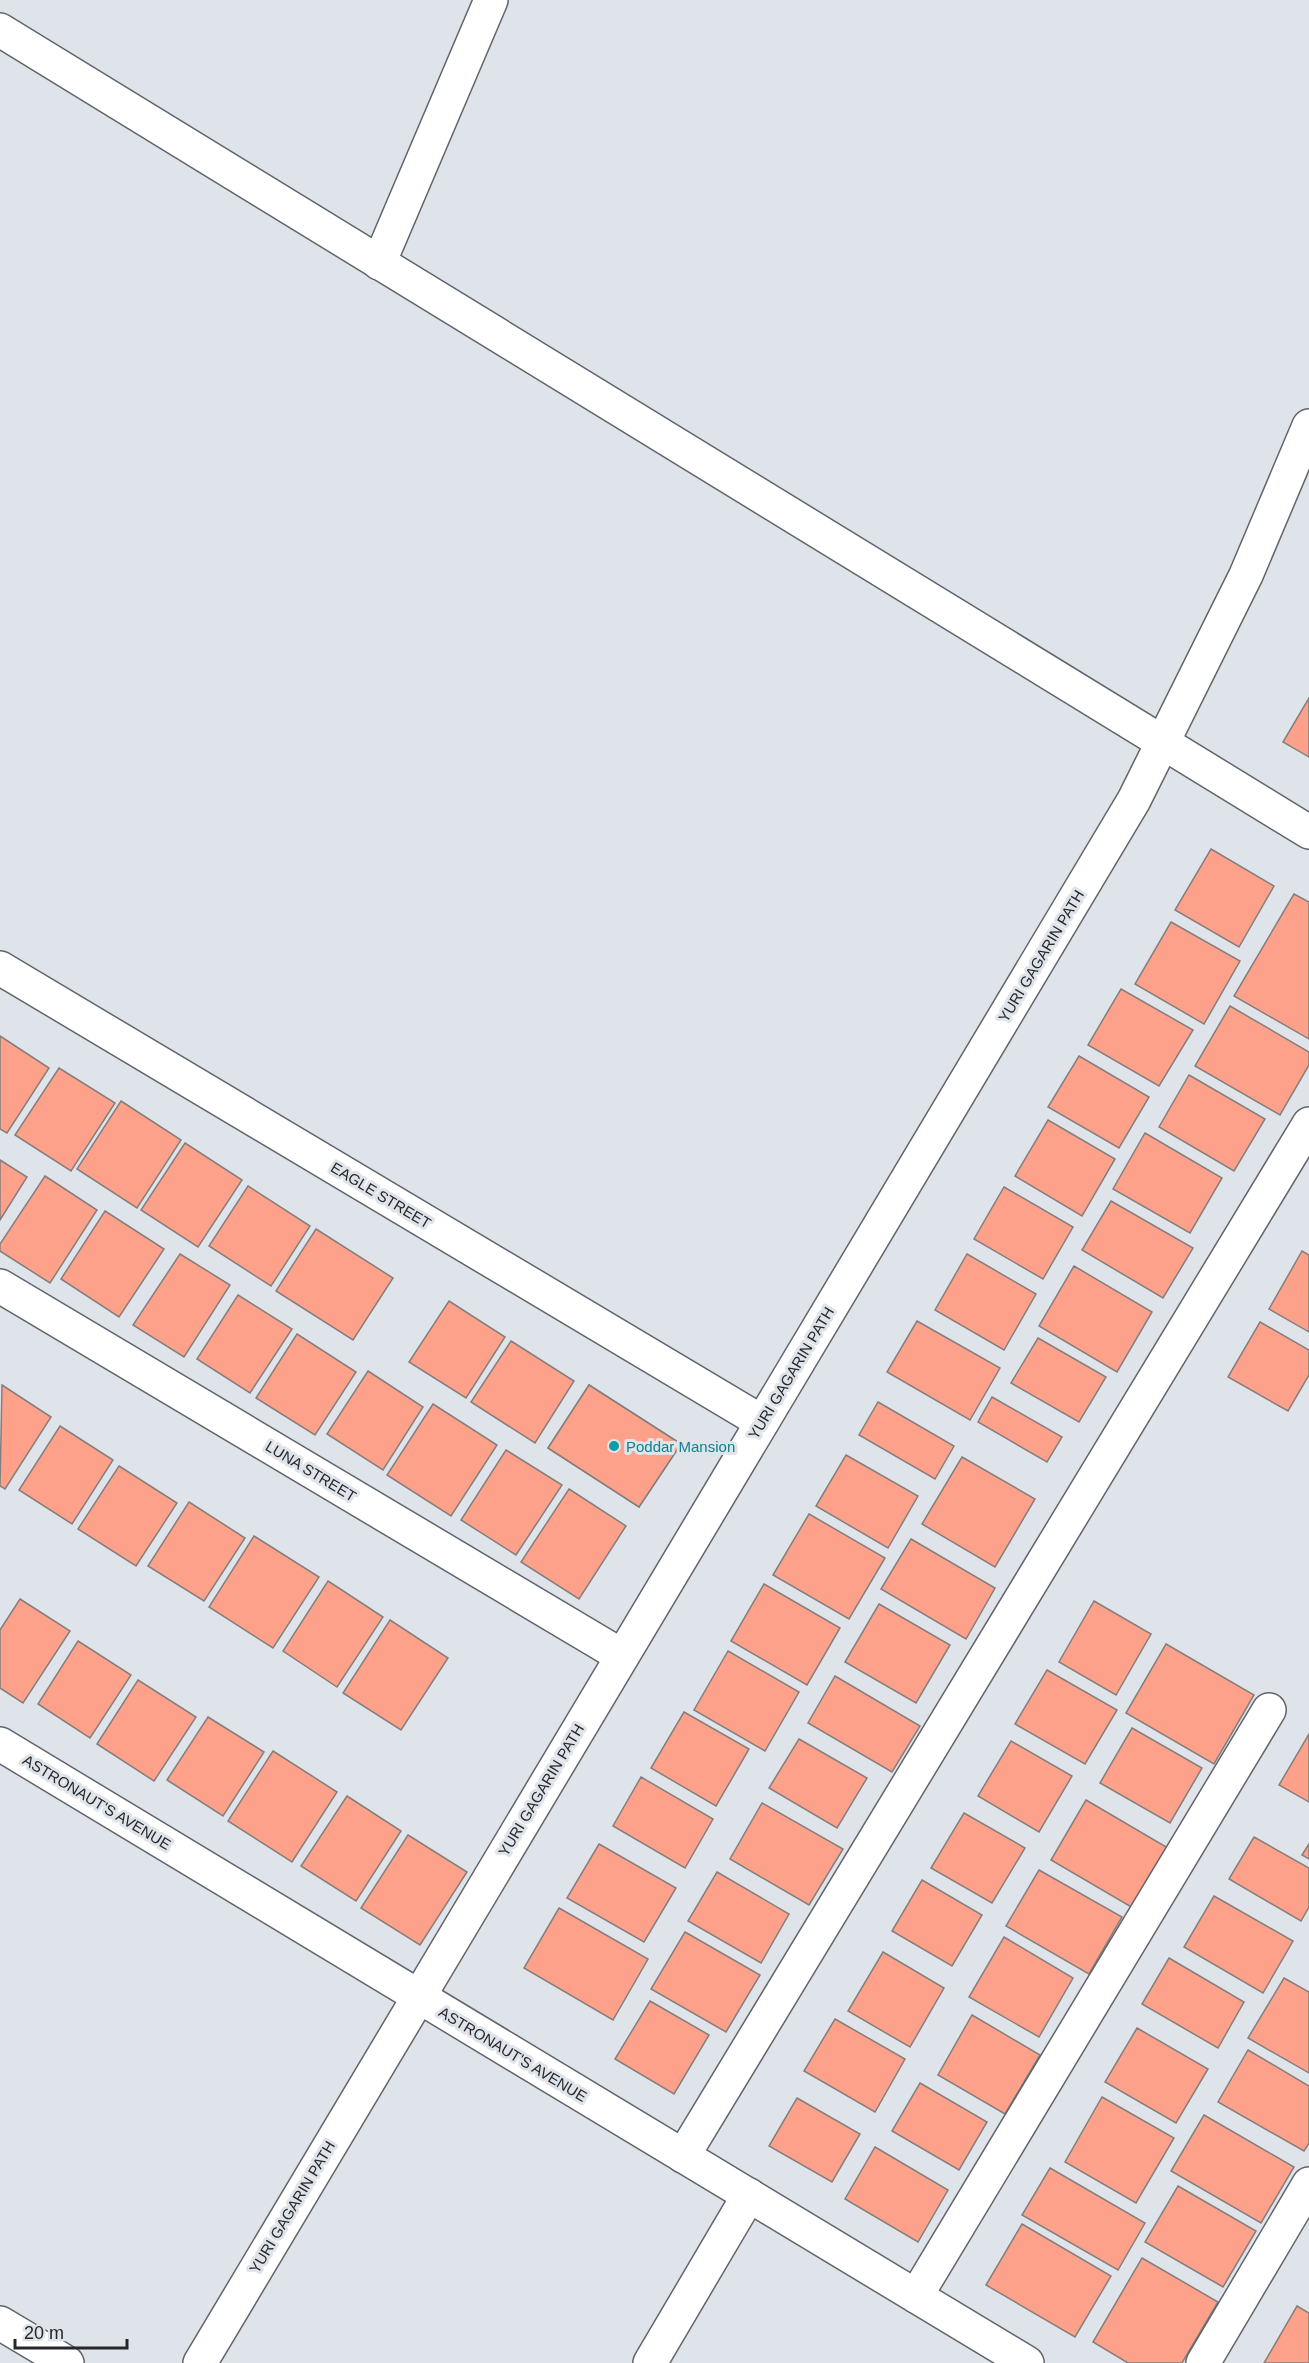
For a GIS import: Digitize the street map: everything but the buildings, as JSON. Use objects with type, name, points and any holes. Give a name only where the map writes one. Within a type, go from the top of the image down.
[{"type":"street","points":[[379,263],[491,0]]},
{"type":"street","points":[[0,30],[1309,832]]},
{"type":"street","name":"YURI GAGARIN PATH","points":[[200,2363],[1134,800],[1246,575],[1309,426]]},
{"type":"street","name":"EAGLE STREET","points":[[0,968],[762,1422]]},
{"type":"street","points":[[683,2156],[1309,1125]]},
{"type":"street","name":"LUNA STREET","points":[[0,1286],[622,1656]]},
{"type":"street","points":[[916,2296],[1269,1710]]},
{"type":"street","name":"ASTRONAUT'S AVENUE","points":[[0,1744],[1027,2363]]},
{"type":"street","points":[[1203,2363],[1309,2184]]},
{"type":"street","points":[[650,2363],[749,2195]]},
{"type":"street","points":[[0,2323],[67,2363]]},
{"type":"place","name":"Poddar Mansion","points":[[614,1446]]}]
